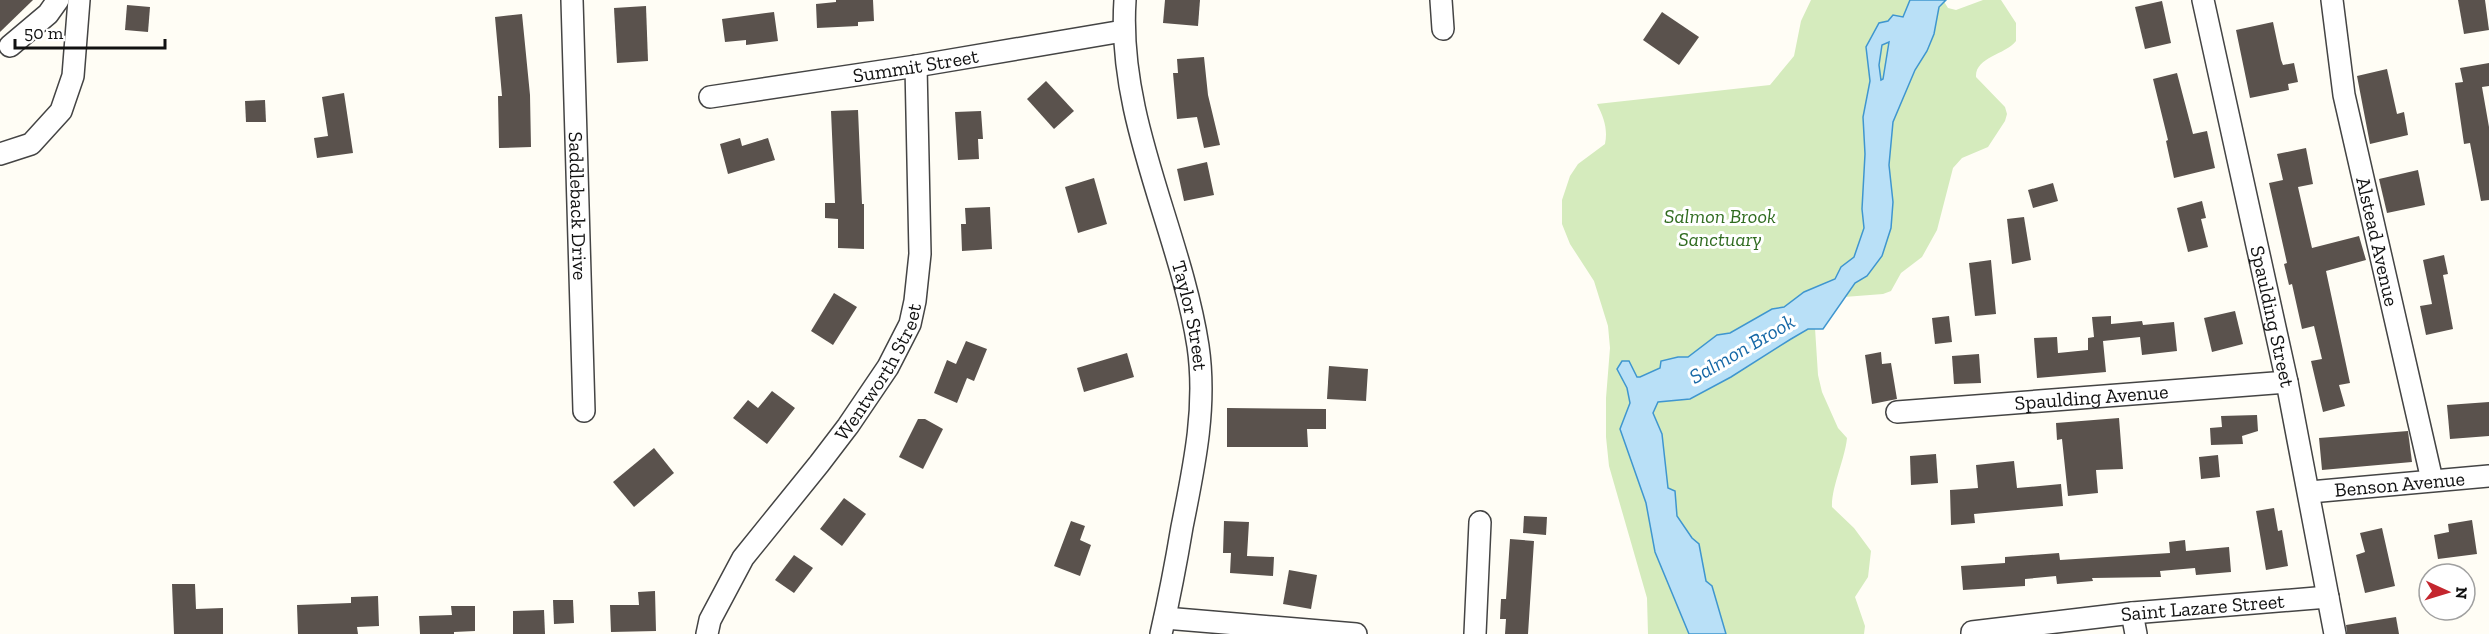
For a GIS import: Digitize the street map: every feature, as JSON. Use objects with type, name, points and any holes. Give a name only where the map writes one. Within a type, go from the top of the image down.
[{"type":"street","points":[[10,46],[48,14],[58,0]]},
{"type":"street","points":[[0,154],[31,144],[61,111],[73,76],[79,0]]},
{"type":"street","name":"Saddleback Drive","points":[[572,0],[584,411]]},
{"type":"street","name":"Taylor Street","points":[[1125,0],[1123,31],[1137,118],[1191,311],[1201,377],[1198,440],[1163,626]]},
{"type":"street","points":[[1441,0],[1443,29]]},
{"type":"street","name":"Spaulding Street","points":[[2203,0],[2288,382],[2335,634]]},
{"type":"street","name":"Alstead Avenue","points":[[2332,0],[2344,95],[2432,480]]},
{"type":"street","name":"Summit Street","points":[[710,97],[916,66],[1123,31]]},
{"type":"street","name":"Wentworth Street","points":[[707,634],[710,620],[720,598],[743,558],[848,426],[888,367],[910,324],[920,254],[916,66]]},
{"type":"street","name":"Spaulding Avenue","points":[[1897,412],[2288,382]]},
{"type":"street","name":"Benson Avenue","points":[[2310,492],[2489,476]]},
{"type":"street","points":[[1475,634],[1480,522]]},
{"type":"street","name":"Saint Lazare Street","points":[[1972,634],[1972,632],[2132,613],[2328,597]]},
{"type":"street","points":[[2132,613],[2136,634]]},
{"type":"street","points":[[1163,626],[1356,634]]},
{"type":"green space","name":"Salmon Brook Sanctuary","points":[[1811,0],[1943,0],[1948,8],[1956,10],[1983,0],[2001,0],[2016,23],[2016,41],[1980,65],[1976,77],[2005,107],[2007,114],[1988,147],[1962,158],[1953,168],[1937,230],[1922,257],[1901,273],[1891,291],[1883,294],[1844,297],[1815,328],[1818,375],[1822,392],[1838,428],[1847,438],[1832,507],[1854,528],[1871,551],[1868,577],[1855,597],[1865,626],[1864,634],[1648,634],[1647,598],[1609,466],[1606,437],[1610,348],[1608,326],[1594,281],[1570,244],[1562,224],[1562,200],[1570,176],[1578,164],[1605,144],[1605,124],[1597,104],[1770,85],[1794,56],[1801,21]]},
{"type":"water","name":"Salmon Brook","points":[[1910,0],[1946,0],[1939,7],[1934,34],[1915,70],[1893,122],[1889,165],[1893,202],[1891,228],[1882,256],[1867,276],[1855,283],[1823,329],[1808,329],[1731,377],[1690,399],[1658,402],[1653,413],[1662,434],[1668,488],[1675,491],[1677,516],[1699,544],[1706,581],[1712,586],[1726,634],[1689,634],[1655,552],[1646,503],[1620,429],[1630,403],[1627,388],[1617,369],[1622,361],[1629,361],[1637,377],[1640,377],[1660,368],[1661,361],[1688,357],[1717,335],[1730,333],[1772,309],[1784,307],[1804,292],[1835,279],[1841,267],[1854,257],[1864,228],[1862,209],[1865,154],[1863,117],[1870,81],[1866,47],[1879,23],[1888,21],[1893,15],[1903,17]],"holes":[[[1889,42],[1881,80],[1879,65],[1882,45]]]},
{"type":"building","points":[[0,0],[33,0],[0,32]]},
{"type":"building","points":[[836,0],[873,0],[874,21],[858,22],[858,26],[817,28],[816,4],[836,2]]},
{"type":"building","points":[[1165,0],[1200,0],[1198,26],[1163,23]]},
{"type":"building","points":[[2458,0],[2485,0],[2489,30],[2464,34]]},
{"type":"building","points":[[2162,1],[2171,43],[2145,49],[2135,7]]},
{"type":"building","points":[[127,5],[150,7],[148,32],[125,30]]},
{"type":"building","points":[[646,6],[648,61],[617,63],[614,8]]},
{"type":"building","points":[[774,12],[778,41],[746,45],[746,40],[725,42],[722,19]]},
{"type":"building","points":[[1662,12],[1699,37],[1679,65],[1643,40]]},
{"type":"building","points":[[522,14],[530,95],[531,147],[499,148],[498,96],[502,96],[495,17]]},
{"type":"building","points":[[2273,22],[2283,65],[2294,63],[2298,82],[2288,84],[2289,90],[2250,98],[2236,30]]},
{"type":"building","points":[[1204,57],[1208,95],[1220,145],[1204,148],[1197,117],[1177,119],[1173,73],[1178,73],[1177,59]]},
{"type":"building","points":[[2489,63],[2489,86],[2482,87],[2489,127],[2489,200],[2481,201],[2470,143],[2464,144],[2455,83],[2463,82],[2460,68]]},
{"type":"building","points":[[2387,69],[2397,114],[2404,112],[2408,135],[2370,144],[2357,76]]},
{"type":"building","points":[[2177,73],[2193,134],[2207,131],[2215,168],[2174,178],[2166,141],[2168,140],[2153,79]]},
{"type":"building","points":[[1046,81],[1074,111],[1054,129],[1027,99]]},
{"type":"building","points":[[344,93],[353,153],[317,158],[314,138],[328,136],[322,97]]},
{"type":"building","points":[[265,100],[266,122],[246,122],[245,101]]},
{"type":"building","points":[[858,110],[862,204],[864,204],[864,249],[838,248],[838,219],[825,218],[825,203],[835,203],[831,111]]},
{"type":"building","points":[[981,111],[983,139],[978,139],[979,159],[958,160],[955,112]]},
{"type":"building","points":[[740,138],[742,146],[768,138],[775,160],[728,174],[720,144]]},
{"type":"building","points":[[2306,148],[2313,184],[2298,187],[2312,248],[2359,236],[2366,260],[2326,271],[2350,383],[2339,385],[2345,406],[2323,412],[2311,361],[2322,359],[2314,326],[2302,329],[2292,284],[2289,285],[2284,264],[2287,263],[2269,183],[2283,180],[2277,154]]},
{"type":"building","points":[[1207,162],[1214,195],[1184,201],[1177,169]]},
{"type":"building","points":[[2418,170],[2425,205],[2387,213],[2379,179]]},
{"type":"building","points":[[1094,178],[1107,224],[1078,233],[1065,187]]},
{"type":"building","points":[[2053,183],[2058,201],[2033,208],[2028,190]]},
{"type":"building","points":[[2202,201],[2206,218],[2201,219],[2208,247],[2188,252],[2177,208]]},
{"type":"building","points":[[990,207],[992,249],[962,251],[961,224],[966,224],[965,208]]},
{"type":"building","points":[[2024,217],[2031,260],[2012,264],[2007,219]]},
{"type":"building","points":[[2444,255],[2448,274],[2443,275],[2453,329],[2426,335],[2420,306],[2432,304],[2423,260]]},
{"type":"building","points":[[1991,260],[1996,314],[1975,316],[1969,263]]},
{"type":"building","points":[[834,293],[857,307],[833,345],[811,331]]},
{"type":"building","points":[[2235,311],[2243,344],[2212,352],[2204,318]]},
{"type":"building","points":[[1949,316],[1952,342],[1935,344],[1932,318]]},
{"type":"building","points":[[2111,316],[2111,324],[2142,321],[2143,325],[2174,322],[2177,351],[2142,355],[2140,337],[2103,341],[2106,372],[2037,378],[2034,338],[2057,337],[2058,353],[2088,350],[2088,338],[2094,337],[2092,317]]},
{"type":"building","points":[[966,341],[987,349],[974,381],[967,378],[957,403],[934,393],[947,360],[956,364]]},
{"type":"building","points":[[1881,352],[1882,364],[1891,363],[1897,399],[1872,404],[1865,355]]},
{"type":"building","points":[[1127,353],[1134,377],[1084,392],[1077,368]]},
{"type":"building","points":[[1979,354],[1981,383],[1954,384],[1952,356]]},
{"type":"building","points":[[1329,366],[1368,369],[1366,401],[1327,399]]},
{"type":"building","points":[[772,391],[795,408],[767,444],[733,418],[748,400],[758,408]]},
{"type":"building","points":[[2489,402],[2489,436],[2450,439],[2447,405]]},
{"type":"building","points":[[1227,408],[1326,409],[1326,429],[1307,429],[1308,447],[1227,447]]},
{"type":"building","points":[[2257,415],[2258,431],[2242,436],[2243,444],[2211,445],[2210,428],[2222,427],[2221,416]]},
{"type":"building","points":[[2119,418],[2123,469],[2096,470],[2098,493],[2068,496],[2062,439],[2057,440],[2056,423]]},
{"type":"building","points":[[918,419],[925,419],[943,429],[923,469],[899,457]]},
{"type":"building","points":[[2408,431],[2412,462],[2322,470],[2319,438]]},
{"type":"building","points":[[654,448],[674,473],[634,507],[613,482]]},
{"type":"building","points":[[1936,454],[1938,483],[1911,485],[1910,456]]},
{"type":"building","points":[[2218,455],[2220,477],[2201,479],[2199,457]]},
{"type":"building","points":[[2014,461],[2017,488],[2061,484],[2063,506],[1974,514],[1975,523],[1951,525],[1950,490],[1978,488],[1976,465]]},
{"type":"building","points":[[844,498],[866,514],[842,546],[820,529]]},
{"type":"building","points":[[2274,508],[2278,531],[2282,530],[2288,566],[2266,570],[2256,511]]},
{"type":"building","points":[[1524,516],[1547,517],[1546,535],[1523,533]]},
{"type":"building","points":[[2472,520],[2477,554],[2438,559],[2434,535],[2449,532],[2448,524]]},
{"type":"building","points":[[1071,521],[1085,526],[1080,540],[1091,545],[1080,576],[1054,566]]},
{"type":"building","points":[[1224,521],[1249,522],[1247,556],[1274,557],[1273,576],[1230,573],[1231,553],[1223,553]]},
{"type":"building","points":[[2382,528],[2395,586],[2365,593],[2356,555],[2365,552],[2360,533]]},
{"type":"building","points":[[1510,539],[1534,541],[1528,634],[1505,634],[1506,619],[1500,619],[1501,599],[1506,599]]},
{"type":"building","points":[[2185,540],[2186,551],[2229,547],[2231,572],[2196,575],[2195,568],[2160,571],[2161,577],[2092,578],[2093,581],[2057,584],[2056,576],[2025,579],[2025,586],[1963,590],[1961,566],[2005,563],[2005,557],[2059,553],[2060,560],[2170,553],[2169,542]]},
{"type":"building","points":[[794,555],[813,568],[794,593],[775,580]]},
{"type":"building","points":[[1289,570],[1317,575],[1311,609],[1283,604]]},
{"type":"building","points":[[172,584],[195,584],[196,609],[223,608],[223,634],[174,634]]},
{"type":"building","points":[[655,591],[656,631],[611,632],[610,605],[639,605],[638,592]]},
{"type":"building","points":[[378,596],[379,626],[357,627],[358,634],[298,634],[297,605],[351,603],[351,597]]},
{"type":"building","points":[[553,600],[573,600],[574,623],[554,624]]},
{"type":"building","points":[[451,606],[475,606],[475,631],[454,632],[454,634],[420,634],[419,616],[452,615]]},
{"type":"building","points":[[544,610],[545,634],[513,634],[513,611]]},
{"type":"building","points":[[2396,617],[2399,634],[2347,634],[2346,625]]}]
